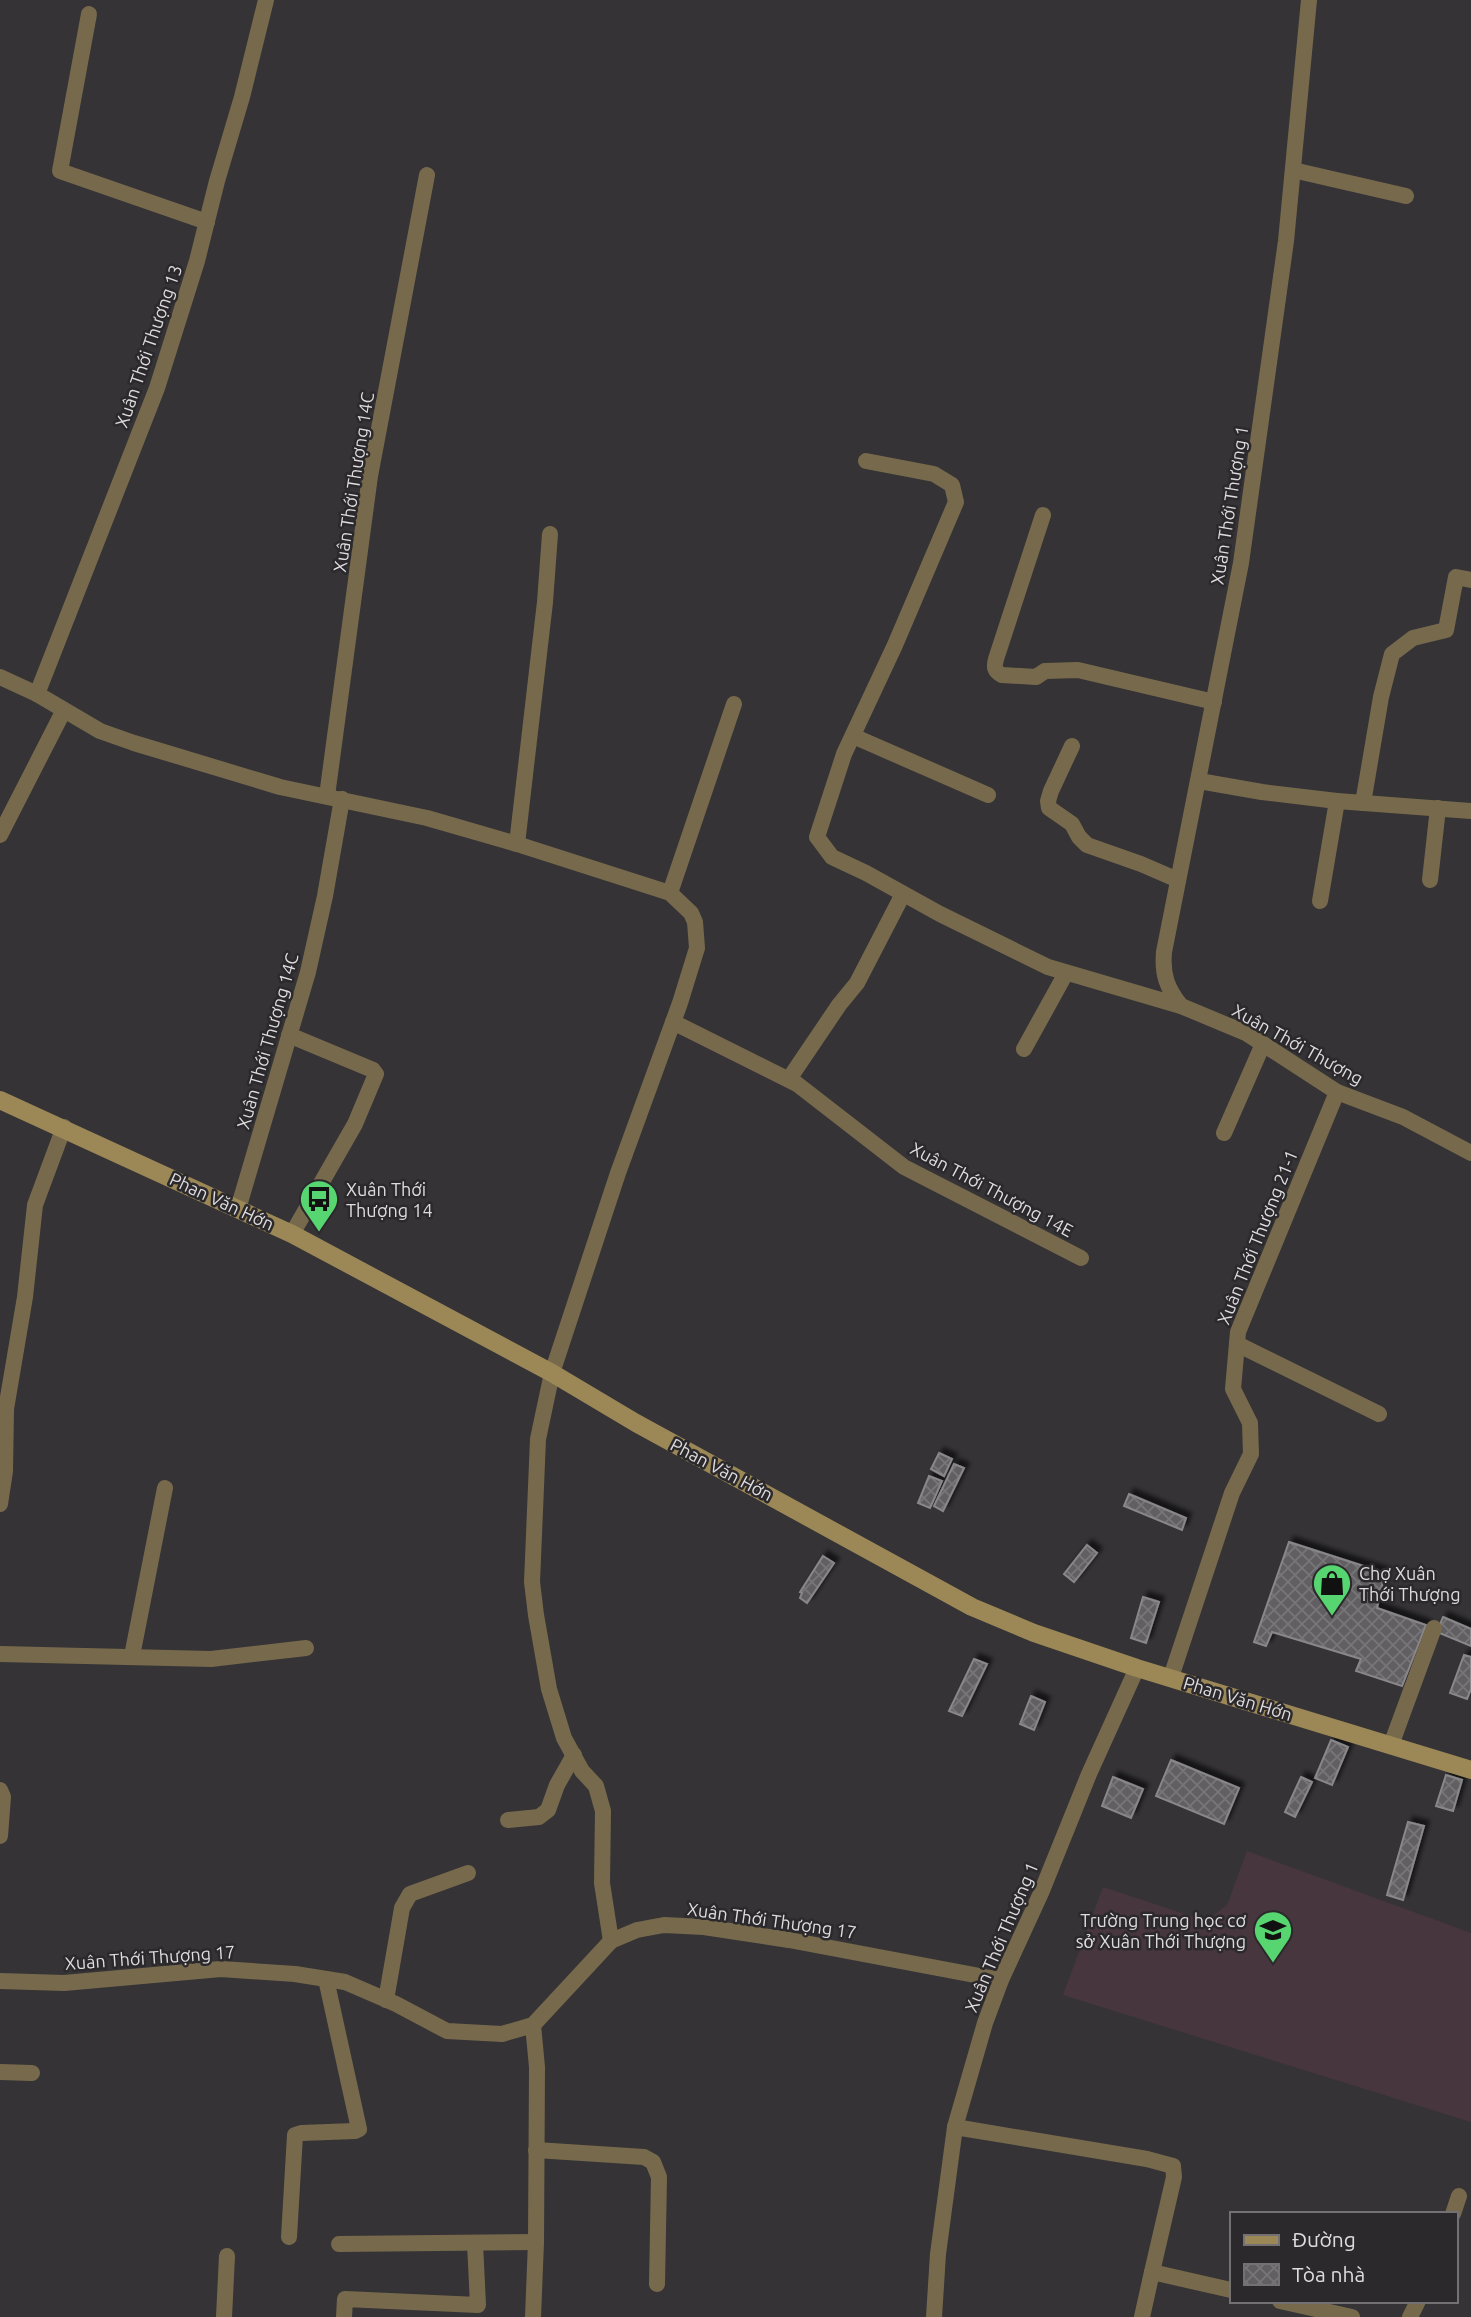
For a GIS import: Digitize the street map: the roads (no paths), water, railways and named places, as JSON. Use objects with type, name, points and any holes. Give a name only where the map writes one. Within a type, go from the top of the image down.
[{"type":"main road","name":"Phan Văn Hớn","points":[[0,1100],[292,1234],[552,1373],[636,1423],[972,1607],[1034,1633],[1137,1668],[1471,1770]]},
{"type":"street","name":"Xuân Thới Thượng 13","points":[[37,694],[157,388],[197,261],[243,97],[266,0]]},
{"type":"street","name":"Xuân Thới Thượng 1","points":[[1181,1006],[1168,990],[1163,965],[1241,563],[1283,265],[1309,0]]},
{"type":"street","points":[[89,14],[60,171],[207,222]]},
{"type":"street","points":[[1293,170],[1406,196]]},
{"type":"street","name":"Xuân Thới Thượng 14C","points":[[238,1209],[308,972],[325,896],[370,477],[427,175]]},
{"type":"street","points":[[866,461],[934,474],[952,485],[956,502],[853,736],[988,795]]},
{"type":"street","points":[[1043,515],[996,659],[994,666],[997,672],[1002,675],[1036,677],[1045,671],[1078,670],[1214,702]]},
{"type":"street","points":[[517,844],[545,602],[550,534]]},
{"type":"street","points":[[1363,803],[1381,697],[1392,654],[1413,638],[1446,630],[1456,577],[1471,580]]},
{"type":"street","points":[[0,677],[37,694],[100,731],[134,743],[281,787],[427,818],[517,844],[670,893],[691,913],[695,922],[696,948],[552,1373],[538,1439],[532,1582],[549,1689],[564,1738],[582,1771],[596,1786],[603,1811],[602,1883],[611,1941]]},
{"type":"street","points":[[670,893],[734,704]]},
{"type":"street","points":[[0,835],[64,710]]},
{"type":"street","name":"Xuân Thới Thượng","points":[[853,736],[844,754],[817,837],[832,857],[1048,967],[1181,1006],[1246,1033],[1337,1091],[1403,1117],[1471,1153]]},
{"type":"street","points":[[1072,746],[1051,791],[1049,808],[1072,824],[1087,845],[1178,880]]},
{"type":"street","points":[[1199,781],[1337,801],[1471,811]]},
{"type":"street","points":[[1320,901],[1337,801]]},
{"type":"street","points":[[1430,880],[1438,808]]},
{"type":"street","points":[[789,1079],[839,1005],[858,983],[904,894]]},
{"type":"street","points":[[1024,1049],[1066,973]]},
{"type":"street","name":"Xuân Thới Thượng 14E","points":[[673,1022],[797,1084],[904,1167],[1081,1258]]},
{"type":"street","points":[[289,1035],[373,1070],[376,1074],[355,1124],[292,1234]]},
{"type":"street","points":[[1224,1133],[1263,1044]]},
{"type":"street","name":"Xuân Thới Thượng 21-1","points":[[1171,1677],[1232,1493],[1251,1454],[1250,1423],[1233,1389],[1238,1332],[1337,1091]]},
{"type":"street","points":[[0,1504],[5,1471],[3,1408],[25,1297],[35,1205],[64,1128]]},
{"type":"street","points":[[1237,1344],[1379,1414]]},
{"type":"street","points":[[132,1656],[165,1488]]},
{"type":"street","points":[[1391,1745],[1434,1628]]},
{"type":"street","points":[[0,1654],[211,1658],[306,1648]]},
{"type":"street","name":"Xuân Thới Thượng 1","points":[[934,2317],[938,2254],[955,2127],[985,2023],[1089,1774],[1137,1668]]},
{"type":"street","points":[[508,1820],[539,1817],[548,1811],[557,1785],[574,1755]]},
{"type":"street","points":[[0,1790],[3,1797],[0,1836]]},
{"type":"street","points":[[386,2000],[402,1908],[411,1894],[450,1881],[467,1872]]},
{"type":"street","name":"Xuân Thới Thượng 17","points":[[0,1981],[64,1983],[221,1969],[249,1970],[345,1982],[447,2031],[502,2034],[533,2025],[611,1941],[637,1930],[664,1925],[704,1927],[852,1951],[1001,1980]]},
{"type":"street","points":[[289,2237],[295,2135],[359,2129],[326,1979]]},
{"type":"street","points":[[533,2025],[537,2067],[533,2317]]},
{"type":"street","points":[[0,2073],[32,2073]]},
{"type":"street","points":[[955,2127],[1173,2166],[1174,2177],[1142,2317]]},
{"type":"street","points":[[537,2150],[644,2157],[653,2162],[659,2177],[657,2284]]},
{"type":"street","points":[[1455,2212],[1459,2196]]},
{"type":"street","points":[[339,2244],[536,2242]]},
{"type":"street","points":[[344,2317],[345,2299],[478,2305],[475,2243]]},
{"type":"street","points":[[224,2317],[228,2256]]},
{"type":"street","points":[[1152,2272],[1230,2290]]},
{"type":"street","points":[[1289,2303],[1352,2317]]},
{"type":"place","name":"Xuân Thới Thượng 14","points":[[319,1233]]},
{"type":"place","name":"Chợ Xuân Thới Thượng","points":[[1332,1617]]},
{"type":"place","name":"Trường Trung học cơ sở Xuân Thới Thượng","points":[[1273,1964]]}]
